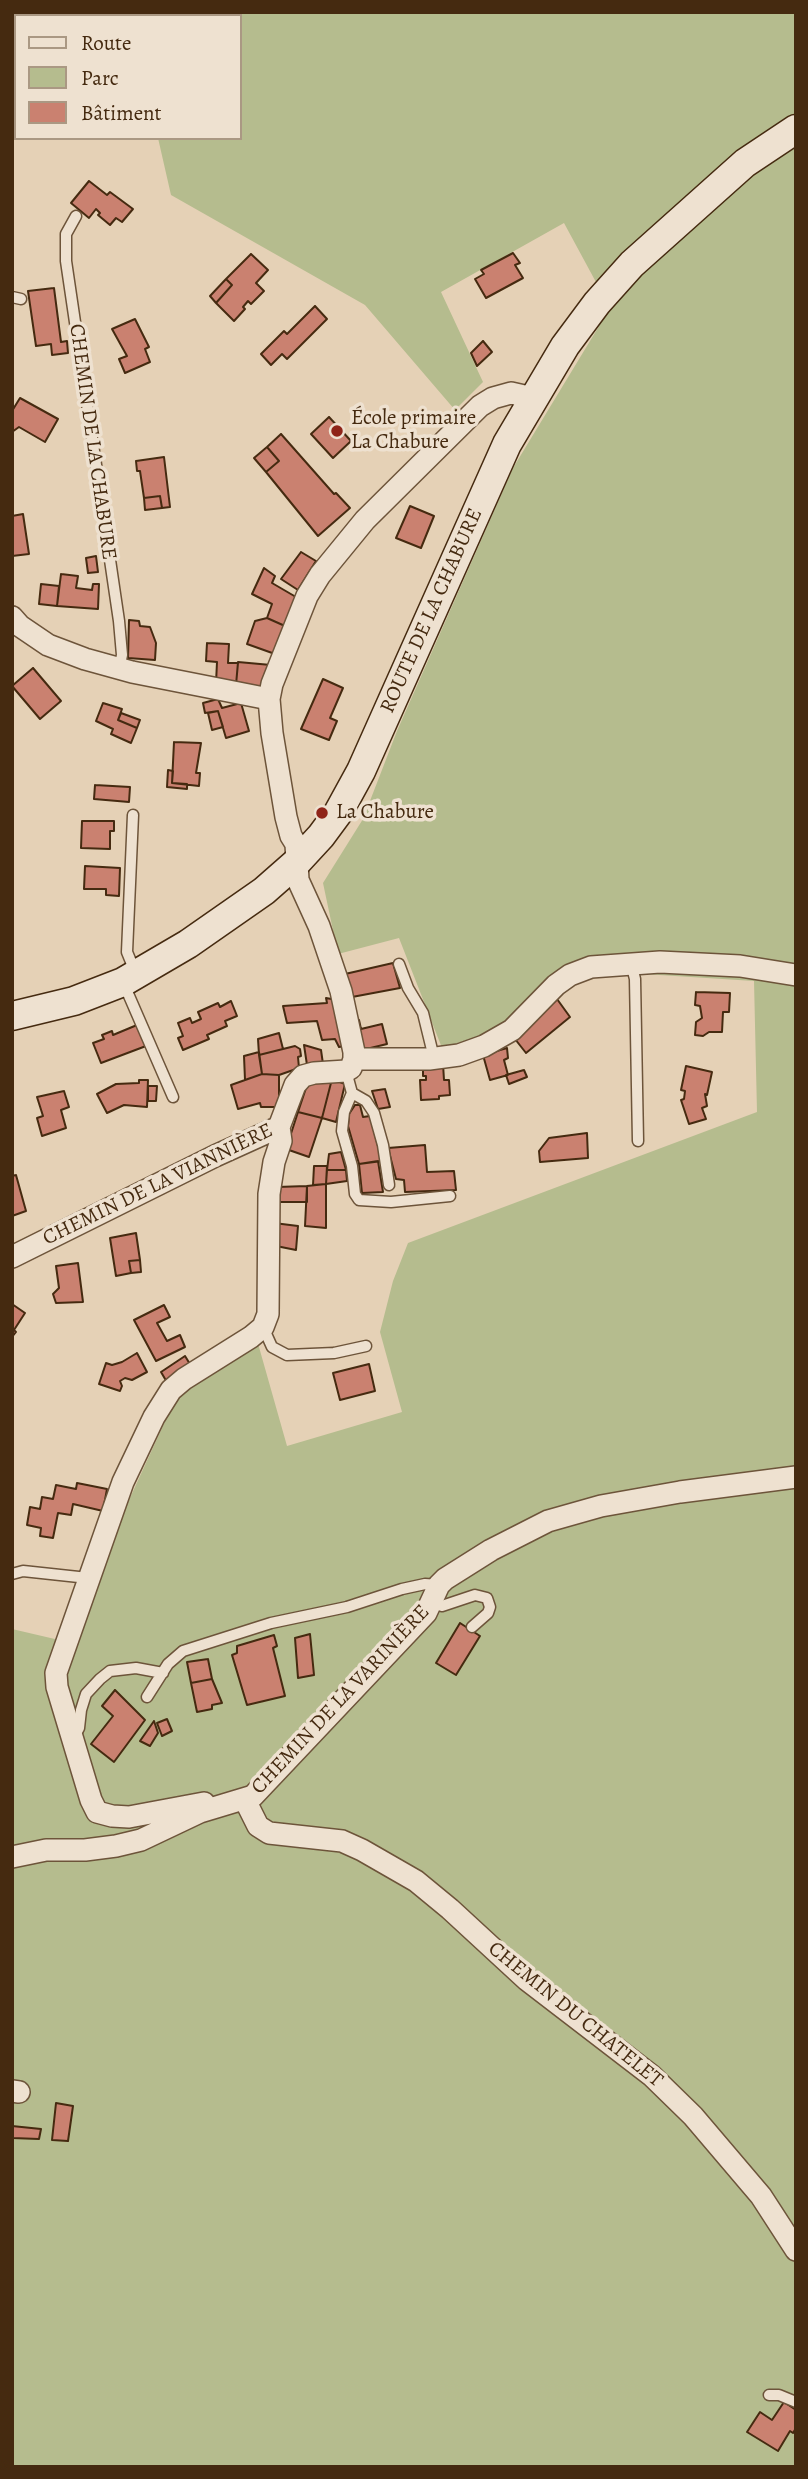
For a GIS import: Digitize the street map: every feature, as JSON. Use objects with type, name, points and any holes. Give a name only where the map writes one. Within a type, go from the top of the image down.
[{"type":"main road","name":"ROUTE DE LA CHABURE","points":[[12,1016],[74,1001],[129,978],[188,944],[264,891],[321,836],[338,813],[361,771],[507,443],[565,346],[597,303],[632,264],[745,163],[796,129]]},
{"type":"street","points":[[533,398],[511,393],[494,398],[468,416],[365,520],[320,575],[302,608],[272,684],[269,699],[277,768],[291,836],[296,844],[298,880],[319,926],[341,991],[350,1065],[459,1055],[503,1037],[556,985],[570,975],[591,967],[660,962],[740,966],[796,975]]},
{"type":"street","points":[[12,617],[20,626],[48,645],[85,659],[119,669],[269,699]]},
{"type":"street","name":"CHEMIN DE LA VIANNIÈRE","points":[[12,1257],[279,1127],[295,1085],[303,1076],[350,1065]]},
{"type":"street","points":[[263,1327],[268,1314],[269,1297],[269,1194],[274,1162],[281,1141],[279,1127]]},
{"type":"street","name":"CHEMIN DE LA VARINIÈRE","points":[[238,1802],[189,1804],[129,1816],[112,1816],[97,1812],[57,1687],[56,1673],[123,1482],[154,1417],[171,1390],[184,1379],[225,1355],[263,1327]]},
{"type":"street","name":"CHEMIN DE LA VARINIÈRE","points":[[12,1857],[46,1850],[85,1850],[116,1846],[141,1840],[200,1812],[253,1796],[426,1613],[436,1594],[491,1550],[548,1521],[601,1506],[680,1492],[796,1477]]},
{"type":"street","name":"CHEMIN DU CHATELET","points":[[238,1802],[258,1826],[270,1833],[342,1841],[416,1881],[527,1980],[652,2076],[693,2116],[761,2196],[796,2250]]},
{"type":"lane","name":"CHEMIN DE LA CHABURE","points":[[76,216],[66,234],[66,261],[119,621],[122,655],[119,669]]},
{"type":"lane","points":[[133,814],[127,951],[129,978],[173,1097]]},
{"type":"lane","points":[[631,963],[635,979],[638,1140]]},
{"type":"lane","points":[[399,964],[408,988],[423,1013],[434,1058]]},
{"type":"lane","points":[[350,1065],[352,1093],[344,1112],[342,1130],[352,1166],[355,1194],[359,1200],[401,1202],[450,1196]]},
{"type":"lane","points":[[352,1093],[366,1101],[374,1113],[385,1152],[389,1185]]},
{"type":"lane","points":[[263,1327],[272,1347],[287,1354],[334,1353],[366,1346]]},
{"type":"lane","points":[[12,1574],[23,1571],[88,1578]]},
{"type":"lane","name":"CHEMIN DE LA VARINIÈRE","points":[[147,1697],[168,1664],[183,1651],[251,1629],[347,1607],[402,1589],[425,1584],[436,1594]]},
{"type":"lane","points":[[436,1594],[442,1606],[475,1595],[487,1598],[490,1607],[488,1612],[472,1627]]},
{"type":"lane","points":[[73,1737],[79,1728],[83,1701],[100,1679],[118,1669],[136,1668],[163,1673]]},
{"type":"lane","points":[[769,2395],[779,2395],[796,2402]]},
{"type":"green space","points":[[12,12],[796,12],[796,2467],[12,2467],[12,1629],[72,1643],[101,1561],[179,1391],[257,1340],[287,1446],[402,1412],[380,1332],[393,1281],[408,1243],[757,1112],[754,981],[612,972],[562,989],[498,1030],[442,1048],[399,938],[338,954],[323,883],[363,819],[397,731],[513,468],[610,308],[564,223],[441,292],[483,382],[455,410],[365,305],[171,195],[158,140],[242,140],[242,14],[14,14],[14,81]]},
{"type":"building","points":[[89,181],[107,195],[110,192],[133,209],[122,222],[116,218],[110,225],[98,215],[100,213],[96,209],[89,218],[71,203]]},
{"type":"building","points":[[513,253],[520,263],[515,265],[523,278],[486,298],[475,279],[484,274],[481,270]]},
{"type":"building","points":[[251,254],[268,270],[256,283],[264,291],[251,304],[248,301],[243,307],[245,309],[234,321],[216,303],[232,285],[226,279]]},
{"type":"building","points":[[226,279],[232,285],[216,303],[210,296]]},
{"type":"building","points":[[54,288],[61,342],[67,341],[68,353],[52,355],[51,344],[36,346],[28,291]]},
{"type":"building","points":[[315,306],[327,319],[287,359],[282,354],[271,365],[261,354],[284,331],[287,334]]},
{"type":"building","points":[[135,319],[149,347],[145,349],[150,362],[125,373],[119,359],[127,356],[112,329]]},
{"type":"building","points":[[483,341],[492,352],[477,366],[471,353]]},
{"type":"building","points":[[20,398],[58,419],[45,442],[19,427],[12,432],[12,411]]},
{"type":"building","points":[[329,417],[351,441],[333,458],[311,434]]},
{"type":"building","points":[[281,434],[334,494],[350,508],[318,536],[266,472],[279,461],[267,447]]},
{"type":"building","points":[[267,447],[279,461],[266,472],[254,458]]},
{"type":"building","points":[[164,457],[170,507],[162,508],[160,496],[144,498],[136,461]]},
{"type":"building","points":[[160,496],[162,508],[145,510],[144,498]]},
{"type":"building","points":[[410,506],[434,516],[421,548],[396,538]]},
{"type":"building","points":[[23,514],[29,554],[12,556],[12,516]]},
{"type":"building","points":[[301,552],[316,561],[298,590],[281,579]]},
{"type":"building","points":[[96,556],[98,572],[88,573],[86,558]]},
{"type":"building","points":[[264,568],[275,576],[272,583],[296,597],[285,626],[267,618],[272,604],[252,594]]},
{"type":"building","points":[[61,574],[78,576],[76,588],[92,590],[93,584],[99,584],[98,609],[57,606]]},
{"type":"building","points":[[41,584],[59,586],[57,606],[39,604]]},
{"type":"building","points":[[267,618],[285,626],[275,654],[247,644],[255,621]]},
{"type":"building","points":[[129,620],[139,621],[140,626],[150,627],[156,643],[155,660],[128,658]]},
{"type":"building","points":[[207,643],[229,644],[228,663],[238,663],[236,685],[216,683],[217,662],[206,661]]},
{"type":"building","points":[[238,662],[271,665],[260,688],[236,685]]},
{"type":"building","points":[[33,668],[61,701],[40,719],[12,686]]},
{"type":"building","points":[[323,679],[343,688],[330,718],[337,721],[329,740],[301,729]]},
{"type":"building","points":[[218,699],[222,708],[241,703],[249,731],[226,738],[218,711],[205,713],[203,703]]},
{"type":"building","points":[[103,703],[122,709],[118,720],[137,728],[131,743],[111,734],[113,729],[96,721]]},
{"type":"building","points":[[218,711],[223,727],[212,730],[208,713]]},
{"type":"building","points":[[121,713],[140,720],[137,728],[118,720]]},
{"type":"building","points":[[174,742],[201,743],[196,773],[200,773],[199,786],[172,783]]},
{"type":"building","points":[[168,770],[173,771],[172,783],[187,784],[187,789],[167,787]]},
{"type":"building","points":[[95,785],[130,787],[129,802],[94,799]]},
{"type":"building","points":[[82,821],[114,821],[114,831],[110,831],[110,849],[81,848]]},
{"type":"building","points":[[85,866],[120,868],[119,896],[106,895],[106,889],[84,889]]},
{"type":"building","points":[[393,963],[400,988],[352,997],[345,974]]},
{"type":"building","points":[[696,992],[730,993],[729,1012],[723,1012],[722,1032],[695,1035],[696,1022],[702,1018],[700,1006],[695,1005]]},
{"type":"building","points":[[326,998],[337,1000],[345,1046],[339,1047],[335,1039],[322,1040],[317,1021],[287,1023],[283,1006],[327,1003]]},
{"type":"building","points":[[557,999],[570,1017],[526,1053],[515,1039]]},
{"type":"building","points":[[231,1001],[237,1016],[225,1021],[227,1026],[207,1035],[209,1039],[183,1050],[178,1038],[183,1036],[178,1023],[190,1018],[192,1023],[201,1019],[198,1012],[218,1003],[220,1007]]},
{"type":"building","points":[[359,1020],[361,1029],[382,1024],[387,1044],[358,1051],[352,1022]]},
{"type":"building","points":[[137,1025],[146,1046],[101,1063],[93,1043],[104,1039],[102,1035],[112,1031],[113,1035]]},
{"type":"building","points":[[279,1033],[283,1049],[259,1055],[258,1039]]},
{"type":"building","points":[[304,1045],[321,1050],[323,1064],[307,1065]]},
{"type":"building","points":[[295,1046],[300,1049],[299,1068],[279,1075],[262,1074],[259,1055]]},
{"type":"building","points":[[507,1048],[508,1058],[504,1060],[508,1075],[490,1080],[483,1055]]},
{"type":"building","points":[[259,1052],[262,1074],[245,1080],[244,1056]]},
{"type":"building","points":[[443,1064],[444,1080],[449,1080],[450,1095],[421,1100],[420,1080],[426,1080],[426,1076],[423,1076],[423,1065]]},
{"type":"building","points":[[686,1066],[712,1072],[707,1095],[705,1094],[707,1106],[702,1108],[706,1119],[689,1124],[681,1100],[684,1099],[685,1091],[681,1090]]},
{"type":"building","points":[[524,1070],[527,1077],[509,1084],[506,1075]]},
{"type":"building","points":[[262,1074],[279,1075],[279,1107],[261,1107],[260,1103],[238,1109],[231,1085]]},
{"type":"building","points":[[332,1079],[322,1118],[298,1112],[308,1082]]},
{"type":"building","points":[[332,1079],[345,1084],[336,1122],[322,1118]]},
{"type":"building","points":[[139,1080],[148,1080],[147,1107],[124,1105],[107,1113],[97,1094],[116,1084],[139,1083]]},
{"type":"building","points":[[148,1086],[157,1086],[156,1101],[148,1101]]},
{"type":"building","points":[[385,1089],[390,1107],[378,1109],[372,1091]]},
{"type":"building","points":[[64,1091],[69,1107],[61,1110],[66,1128],[42,1136],[37,1118],[43,1116],[37,1097]]},
{"type":"building","points":[[355,1105],[360,1105],[363,1117],[370,1116],[382,1161],[359,1164],[348,1126],[349,1114]]},
{"type":"building","points":[[298,1112],[322,1118],[309,1157],[286,1149]]},
{"type":"building","points":[[587,1133],[588,1158],[540,1162],[539,1151],[549,1138]]},
{"type":"building","points":[[425,1145],[427,1172],[454,1171],[456,1190],[405,1192],[404,1180],[396,1179],[388,1148]]},
{"type":"building","points":[[341,1152],[346,1170],[327,1170],[329,1154]]},
{"type":"building","points":[[378,1161],[383,1192],[362,1193],[359,1164]]},
{"type":"building","points":[[314,1166],[327,1166],[326,1184],[313,1185]]},
{"type":"building","points":[[327,1170],[346,1170],[347,1181],[326,1184]]},
{"type":"building","points":[[16,1175],[26,1211],[12,1216],[12,1176]]},
{"type":"building","points":[[326,1184],[326,1228],[305,1226],[307,1186]]},
{"type":"building","points":[[307,1186],[307,1202],[276,1202],[277,1187]]},
{"type":"building","points":[[274,1223],[298,1226],[296,1250],[271,1245]]},
{"type":"building","points":[[136,1233],[140,1260],[129,1261],[131,1273],[116,1276],[110,1238]]},
{"type":"building","points":[[140,1260],[141,1272],[131,1273],[129,1261]]},
{"type":"building","points":[[78,1263],[83,1302],[56,1303],[53,1294],[59,1288],[56,1266]]},
{"type":"building","points":[[12,1304],[25,1313],[12,1337]]},
{"type":"building","points":[[164,1305],[170,1317],[157,1323],[167,1341],[180,1335],[185,1347],[156,1361],[134,1320]]},
{"type":"building","points":[[137,1353],[147,1372],[132,1380],[125,1378],[120,1381],[120,1391],[99,1384],[106,1363],[112,1365],[122,1362]]},
{"type":"building","points":[[185,1356],[193,1369],[168,1384],[161,1372]]},
{"type":"building","points":[[369,1364],[375,1391],[340,1400],[333,1373]]},
{"type":"building","points":[[77,1483],[107,1489],[103,1511],[73,1504],[71,1515],[58,1513],[53,1538],[40,1536],[41,1528],[27,1525],[30,1507],[40,1509],[42,1497],[53,1499],[56,1485],[76,1489]]},
{"type":"building","points":[[460,1623],[480,1636],[456,1675],[436,1663]]},
{"type":"building","points":[[310,1634],[314,1675],[298,1678],[295,1638]]},
{"type":"building","points":[[274,1635],[277,1646],[273,1648],[285,1696],[247,1705],[232,1655],[237,1653],[237,1646]]},
{"type":"building","points":[[208,1659],[212,1679],[191,1683],[187,1662]]},
{"type":"building","points":[[212,1679],[222,1703],[212,1705],[212,1709],[197,1712],[191,1683]]},
{"type":"building","points":[[115,1690],[145,1720],[114,1762],[91,1744],[113,1716],[102,1706]]},
{"type":"building","points":[[167,1719],[172,1731],[162,1736],[157,1723]]},
{"type":"building","points":[[154,1721],[158,1733],[150,1746],[140,1741]]},
{"type":"building","points":[[56,2103],[73,2106],[68,2141],[52,2140]]},
{"type":"building","points":[[12,2126],[41,2129],[39,2139],[12,2138]]},
{"type":"building","points":[[784,2402],[796,2410],[796,2428],[793,2433],[790,2431],[778,2451],[747,2432],[760,2412],[772,2420]]},
{"type":"place","name":"École primaire La Chabure","points":[[337,431]]},
{"type":"place","name":"La Chabure","points":[[322,813]]}]
